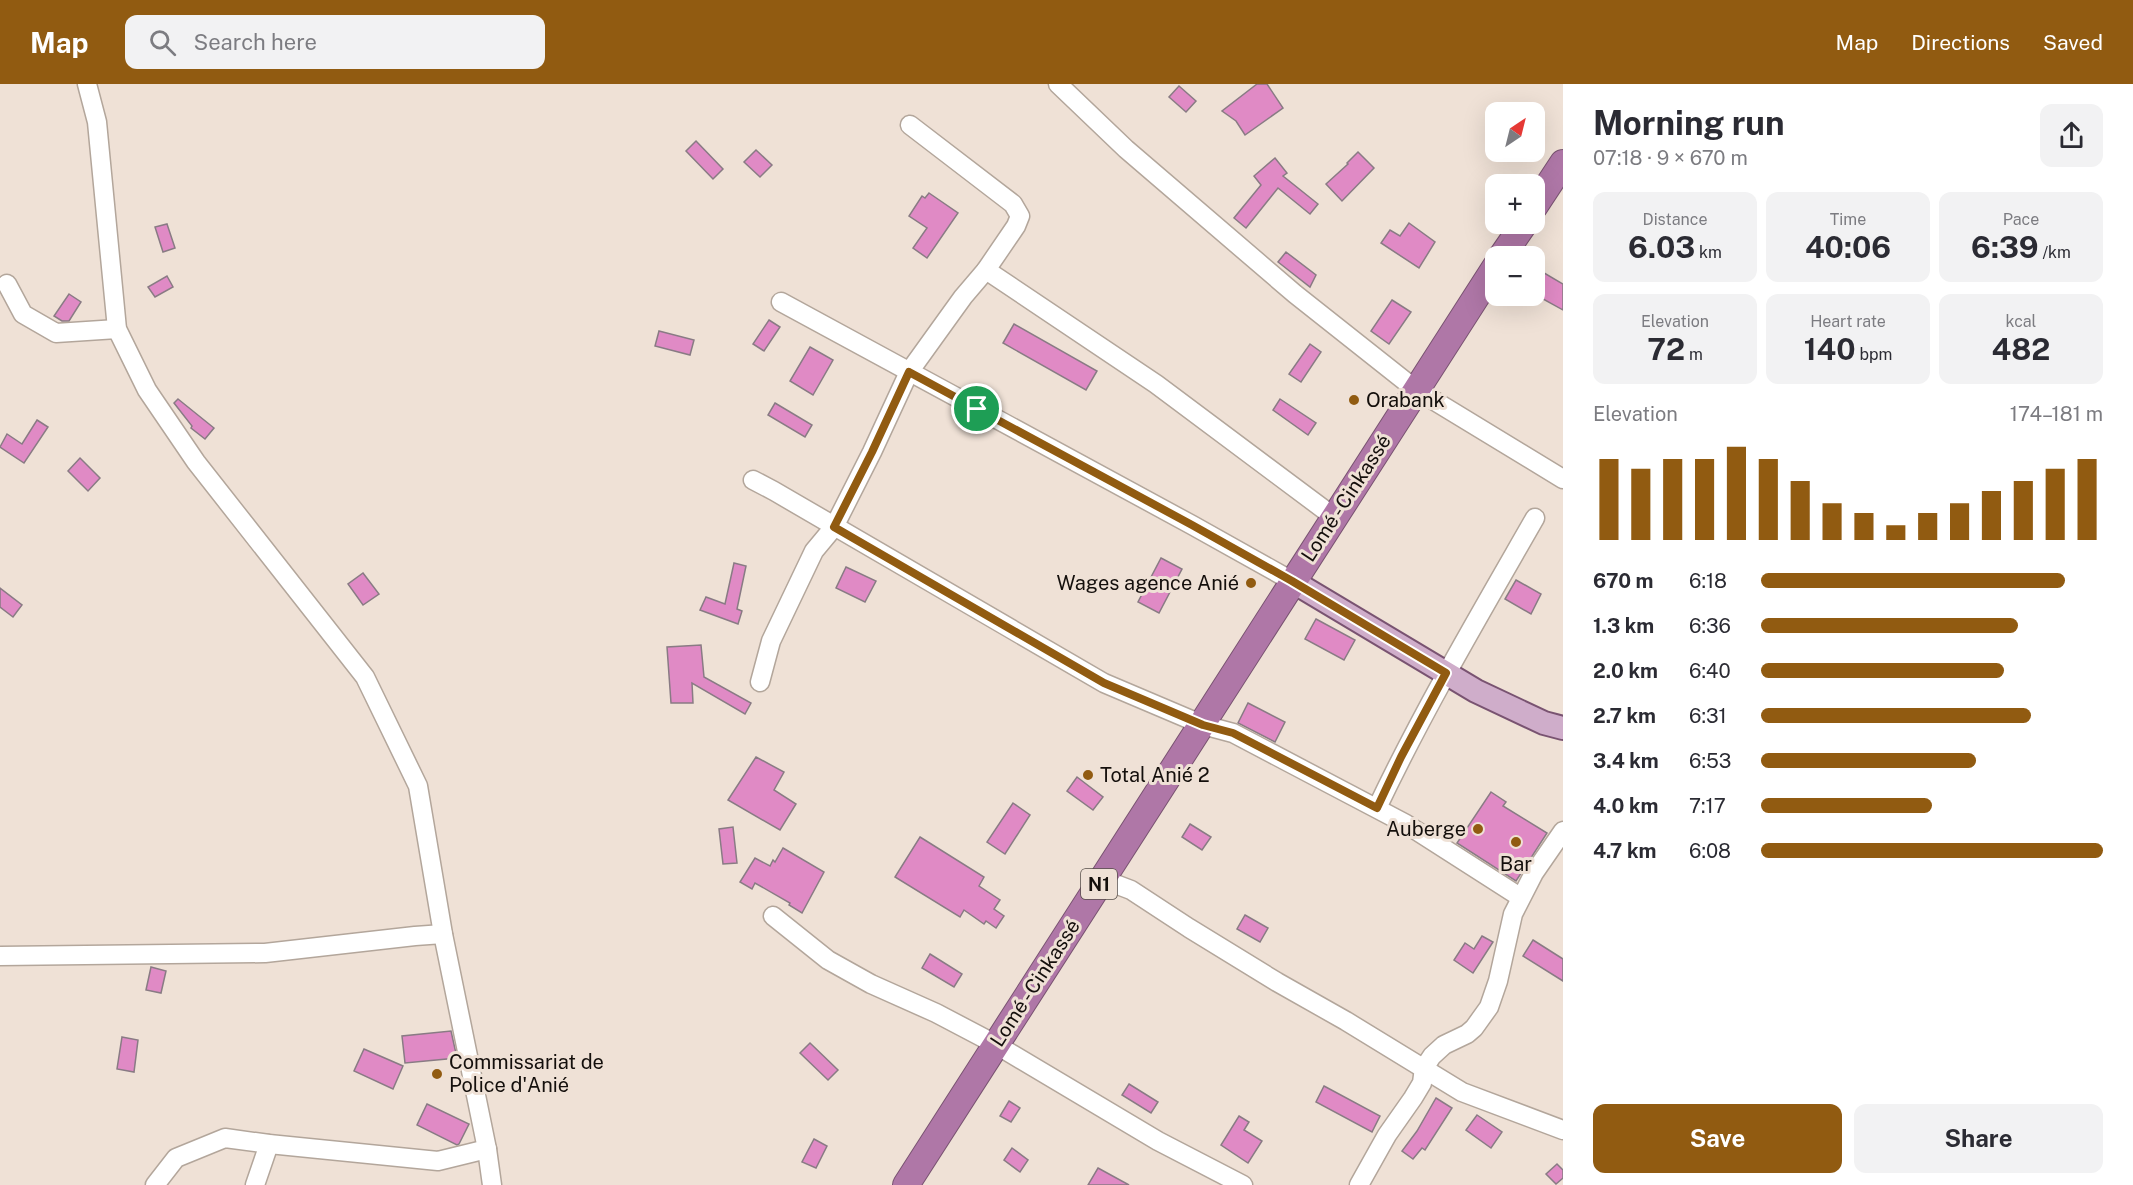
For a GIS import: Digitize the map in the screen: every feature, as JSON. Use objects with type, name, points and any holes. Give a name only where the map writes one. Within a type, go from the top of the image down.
[{"type":"highway","points":[[1545,190],[1563,163]]},
{"type":"highway","name":"Lomé - Cinkassé","points":[[906,1185],[1485,284]]},
{"type":"main road","points":[[1292,581],[1476,691],[1544,723],[1563,728]]},
{"type":"street","points":[[87,84],[98,122],[117,329],[147,390],[196,462],[365,677],[418,786],[443,934],[487,1149],[492,1185]]},
{"type":"street","points":[[1058,84],[1126,149],[1286,287],[1416,389],[1563,479]]},
{"type":"street","points":[[760,682],[771,641],[814,551],[834,527],[909,372],[963,297],[986,270],[1016,226],[1020,216],[1013,204],[909,125]]},
{"type":"street","points":[[986,270],[1156,384],[1334,517]]},
{"type":"street","points":[[7,284],[23,314],[56,333],[117,329]]},
{"type":"street","points":[[781,302],[1292,581]]},
{"type":"street","points":[[753,480],[1104,683],[1203,725],[1233,733],[1406,824],[1520,897]]},
{"type":"street","points":[[1377,808],[1401,757],[1446,673],[1535,518]]},
{"type":"street","points":[[1359,1185],[1387,1136],[1418,1090],[1424,1075],[1424,1068],[1432,1056],[1444,1045],[1474,1028],[1489,1007],[1498,981],[1513,914],[1520,897],[1563,831]]},
{"type":"street","points":[[1102,879],[1131,890],[1277,982],[1347,1020],[1461,1092],[1563,1130]]},
{"type":"street","points":[[773,916],[828,960],[871,984],[936,1013],[995,1044],[1158,1141],[1243,1185]]},
{"type":"street","points":[[0,956],[265,953],[443,934]]},
{"type":"street","points":[[155,1185],[176,1158],[225,1138],[438,1161],[487,1149]]},
{"type":"street","points":[[255,1185],[269,1144]]},
{"type":"building","points":[[1257,84],[1267,84],[1283,108],[1245,135],[1236,121],[1222,111]]},
{"type":"building","points":[[1179,86],[1196,101],[1186,112],[1169,97]]},
{"type":"building","points":[[696,141],[723,169],[713,179],[686,151]]},
{"type":"building","points":[[756,150],[772,165],[760,177],[744,162]]},
{"type":"building","points":[[1358,152],[1374,168],[1342,201],[1326,184]]},
{"type":"building","points":[[1275,158],[1287,173],[1283,176],[1318,204],[1310,214],[1278,188],[1246,228],[1234,218],[1261,185],[1254,176]]},
{"type":"building","points":[[929,193],[958,213],[927,258],[913,248],[927,228],[909,216],[922,196],[925,198]]},
{"type":"building","points":[[1409,223],[1435,242],[1419,268],[1381,243],[1390,230],[1400,236]]},
{"type":"building","points":[[167,224],[175,248],[163,252],[155,227]]},
{"type":"building","points":[[1286,252],[1316,275],[1310,287],[1278,262]]},
{"type":"building","points":[[1545,273],[1563,284],[1563,310],[1545,300]]},
{"type":"building","points":[[167,276],[173,287],[155,297],[148,287]]},
{"type":"building","points":[[69,294],[81,302],[69,321],[62,321],[54,316]]},
{"type":"building","points":[[1392,300],[1411,312],[1389,344],[1371,331]]},
{"type":"building","points":[[769,320],[780,327],[764,351],[753,344]]},
{"type":"building","points":[[1014,324],[1097,371],[1086,390],[1003,343]]},
{"type":"building","points":[[659,331],[694,340],[690,355],[655,346]]},
{"type":"building","points":[[1310,344],[1321,352],[1301,382],[1289,374]]},
{"type":"building","points":[[810,347],[833,360],[813,395],[790,381]]},
{"type":"building","points":[[178,399],[214,428],[205,439],[191,428],[192,426],[174,403]]},
{"type":"building","points":[[1280,399],[1316,423],[1308,435],[1273,410]]},
{"type":"building","points":[[775,403],[812,425],[805,437],[768,415]]},
{"type":"building","points":[[37,420],[48,427],[24,463],[0,447],[7,434],[22,444]]},
{"type":"building","points":[[80,458],[100,478],[88,491],[68,471]]},
{"type":"building","points":[[1161,558],[1182,569],[1159,613],[1138,602]]},
{"type":"building","points":[[734,563],[746,566],[737,609],[742,611],[738,624],[700,610],[706,597],[725,604]]},
{"type":"building","points":[[846,567],[876,581],[865,602],[836,588]]},
{"type":"building","points":[[363,573],[379,594],[363,605],[348,584]]},
{"type":"building","points":[[1516,580],[1541,594],[1531,614],[1505,599]]},
{"type":"building","points":[[0,588],[22,605],[13,617],[0,607]]},
{"type":"building","points":[[1316,619],[1355,640],[1344,660],[1305,639]]},
{"type":"building","points":[[701,645],[704,677],[751,703],[745,714],[692,683],[693,703],[671,703],[667,647]]},
{"type":"building","points":[[1248,703],[1285,722],[1275,742],[1238,723]]},
{"type":"building","points":[[756,757],[784,772],[774,790],[796,804],[780,830],[728,800]]},
{"type":"building","points":[[1077,777],[1103,797],[1093,810],[1067,791]]},
{"type":"building","points":[[1491,792],[1506,802],[1503,806],[1547,833],[1516,881],[1457,843]]},
{"type":"building","points":[[1013,803],[1030,815],[1005,854],[987,842]]},
{"type":"building","points":[[1190,824],[1211,837],[1202,850],[1182,837]]},
{"type":"building","points":[[733,827],[737,863],[723,864],[719,829]]},
{"type":"building","points":[[920,837],[984,877],[979,886],[1000,900],[994,909],[1004,916],[996,928],[986,921],[984,924],[964,910],[960,917],[895,877]]},
{"type":"building","points":[[783,848],[824,872],[802,913],[789,905],[790,903],[755,883],[752,889],[740,882],[755,858],[770,866]]},
{"type":"building","points":[[1245,915],[1268,928],[1260,942],[1237,929]]},
{"type":"building","points":[[1482,936],[1493,942],[1473,973],[1454,960],[1465,943],[1474,949]]},
{"type":"building","points":[[1533,940],[1563,959],[1563,981],[1523,956]]},
{"type":"building","points":[[930,954],[962,974],[954,987],[922,968]]},
{"type":"building","points":[[151,967],[166,971],[161,993],[146,990]]},
{"type":"building","points":[[451,1031],[457,1058],[405,1063],[402,1036]]},
{"type":"building","points":[[122,1037],[138,1040],[134,1072],[117,1069]]},
{"type":"building","points":[[810,1043],[838,1070],[828,1080],[800,1053]]},
{"type":"building","points":[[364,1049],[403,1066],[393,1089],[354,1071]]},
{"type":"building","points":[[1129,1084],[1158,1102],[1151,1113],[1122,1095]]},
{"type":"building","points":[[1324,1086],[1380,1116],[1372,1132],[1316,1102]]},
{"type":"building","points":[[1436,1098],[1452,1108],[1425,1150],[1422,1148],[1413,1159],[1402,1151],[1417,1131]]},
{"type":"building","points":[[1009,1101],[1020,1108],[1011,1122],[1000,1116]]},
{"type":"building","points":[[427,1104],[469,1124],[459,1144],[417,1125]]},
{"type":"building","points":[[1477,1115],[1502,1132],[1491,1148],[1466,1130]]},
{"type":"building","points":[[1239,1116],[1249,1122],[1244,1130],[1262,1141],[1248,1163],[1221,1145]]},
{"type":"building","points":[[814,1139],[827,1146],[816,1168],[802,1162]]},
{"type":"building","points":[[1012,1148],[1028,1160],[1020,1172],[1004,1160]]},
{"type":"building","points":[[1557,1164],[1563,1170],[1563,1178],[1556,1184],[1546,1174]]},
{"type":"building","points":[[1098,1168],[1129,1185],[1088,1185]]},
{"type":"place","name":"Orabank","points":[[1354,400]]},
{"type":"place","name":"Wages agence Anié","points":[[1251,583]]},
{"type":"place","name":"Total Anié 2","points":[[1088,775]]},
{"type":"place","name":"Auberge","points":[[1478,829]]},
{"type":"place","name":"Bar","points":[[1516,842]]},
{"type":"place","name":"Commissariat de Police d'Anié","points":[[437,1074]]},
{"type":"route","points":[[909,372],[977,409],[1292,581],[1446,673],[1401,757],[1377,808],[1233,733],[1203,725],[1104,683],[834,527],[909,372]]}]
